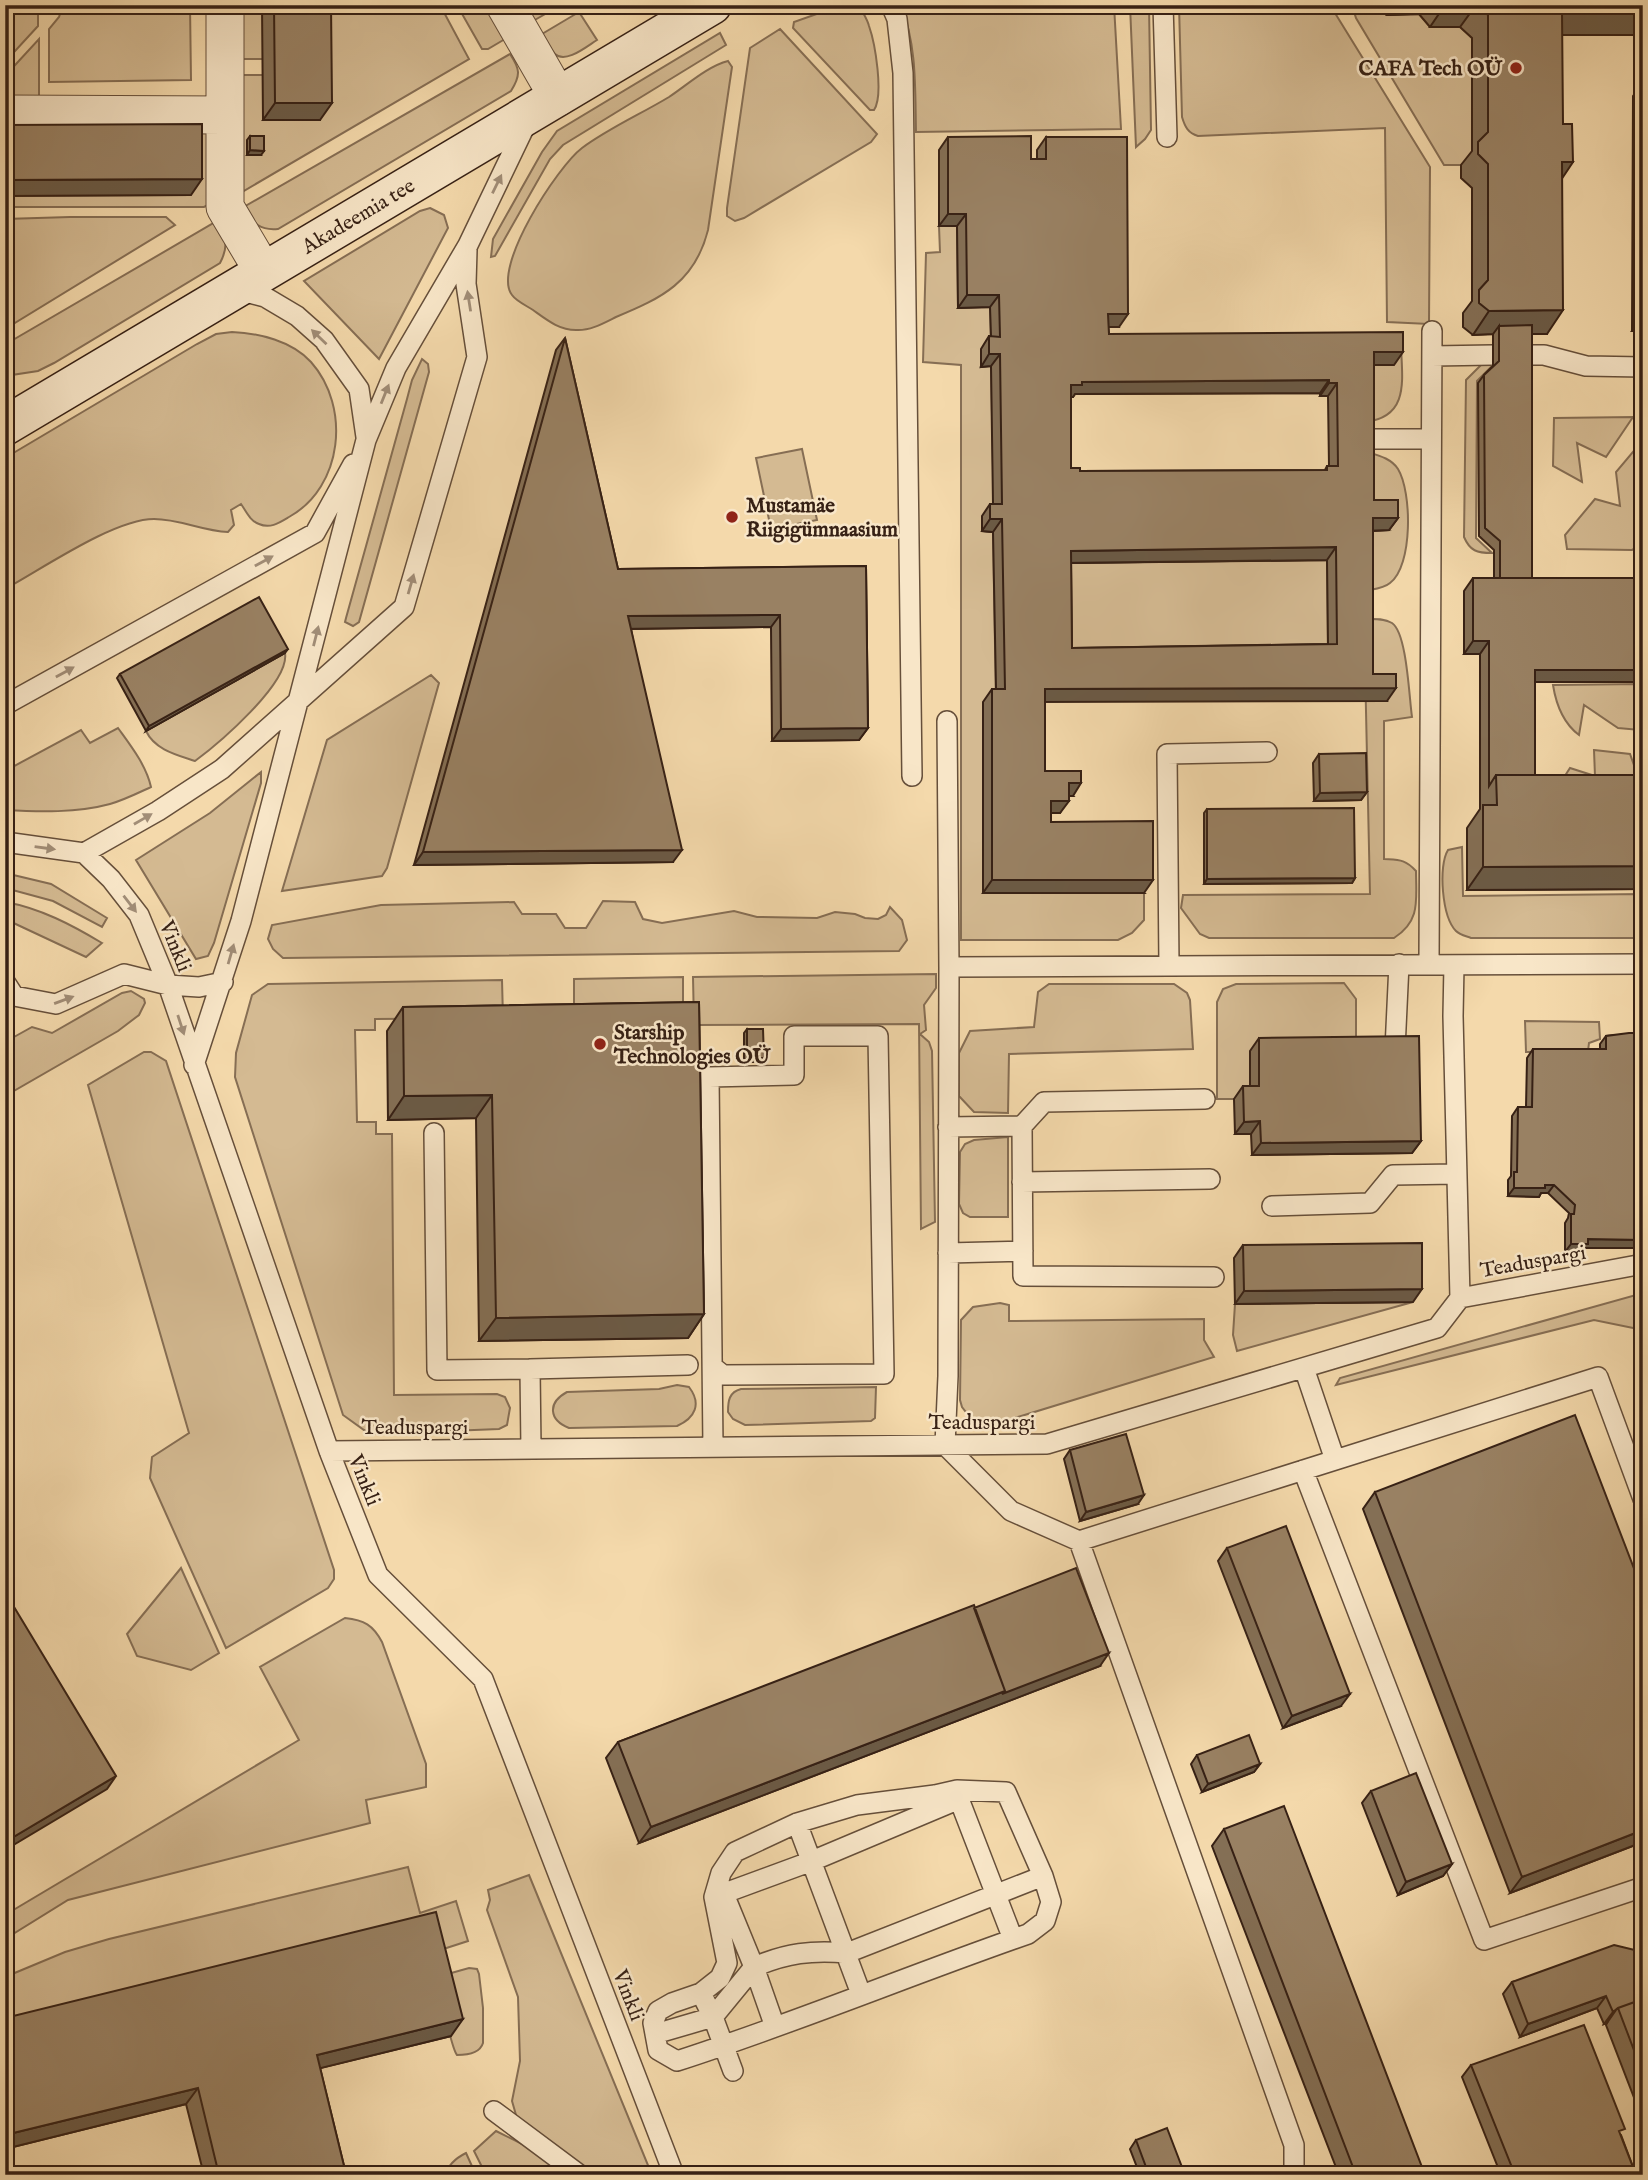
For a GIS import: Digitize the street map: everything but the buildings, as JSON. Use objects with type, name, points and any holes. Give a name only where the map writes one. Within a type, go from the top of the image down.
[{"type":"main road","name":"Akadeemia tee","points":[[5,426],[712,5]]},
{"type":"street","points":[[225,5],[225,207],[249,280]]},
{"type":"street","points":[[505,5],[545,105]]},
{"type":"street","points":[[5,114],[225,115]]},
{"type":"lane","points":[[891,5],[897,19],[903,73],[912,776]]},
{"type":"lane","points":[[1163,5],[1167,137]]},
{"type":"lane","points":[[5,705],[315,533],[366,440],[396,368],[545,105]]},
{"type":"lane","points":[[5,842],[84,853],[158,811],[222,769],[404,607],[477,357],[466,284],[468,245]]},
{"type":"lane","points":[[194,1065],[223,982],[366,440],[359,389],[324,340],[297,316],[265,297],[249,280]]},
{"type":"lane","points":[[1429,964],[1432,331]]},
{"type":"lane","points":[[1432,356],[1493,355]]},
{"type":"lane","points":[[1525,355],[1544,355],[1587,366],[1643,367]]},
{"type":"lane","points":[[1366,439],[1431,439]]},
{"type":"lane","points":[[947,721],[949,967],[945,1445],[1011,1511],[1079,1541],[1598,1377],[1643,1499]]},
{"type":"lane","points":[[1169,966],[1167,754],[1268,752]]},
{"type":"lane","name":"Vinkli","points":[[84,853],[111,880],[139,915],[168,985],[329,1451],[378,1575],[483,1679],[674,2175]]},
{"type":"lane","points":[[1395,1049],[1399,964]]},
{"type":"lane","points":[[949,967],[1643,964]]},
{"type":"lane","points":[[1454,965],[1452,1016],[1460,1298]]},
{"type":"lane","points":[[5,982],[14,996],[56,1004],[124,974],[168,985],[199,988],[223,982]]},
{"type":"lane","points":[[713,1367],[723,1375],[884,1374],[878,1035],[794,1036],[794,1075],[709,1077],[713,1447]]},
{"type":"lane","points":[[1205,1098],[1044,1102],[1023,1126],[1023,1276],[1214,1277]]},
{"type":"lane","points":[[948,1127],[1023,1126]]},
{"type":"lane","points":[[434,1133],[437,1370],[688,1364]]},
{"type":"lane","points":[[1272,1206],[1370,1203],[1393,1175],[1456,1174]]},
{"type":"lane","points":[[1023,1182],[1210,1179]]},
{"type":"lane","points":[[948,1253],[1023,1251]]},
{"type":"lane","name":"Teaduspargi","points":[[329,1451],[1047,1444],[1437,1328],[1460,1298],[1643,1264]]},
{"type":"lane","points":[[1304,1368],[1335,1460]]},
{"type":"lane","points":[[530,1369],[531,1449]]},
{"type":"lane","points":[[1303,1470],[1484,1940],[1643,1887]]},
{"type":"lane","points":[[1079,1541],[1294,2145],[1294,2175]]},
{"type":"lane","points":[[957,1790],[1006,1792],[1043,1876],[1051,1902],[1045,1921],[1028,1934],[677,2061],[658,2050],[653,2023],[658,2011],[701,1993],[720,1978],[727,1963],[719,1896],[721,1873],[735,1852],[797,1823],[858,1805],[935,1795],[957,1790]]},
{"type":"lane","points":[[935,1795],[959,1799]]},
{"type":"lane","points":[[719,1896],[812,1861],[959,1799]]},
{"type":"lane","points":[[959,1799],[1013,1939]]},
{"type":"lane","points":[[797,1823],[861,1994]]},
{"type":"lane","points":[[656,2034],[713,2017],[754,1967],[791,1953],[847,1953],[1043,1876]]},
{"type":"lane","points":[[719,1896],[754,1967],[775,2027]]},
{"type":"lane","points":[[701,1993],[733,2071]]},
{"type":"lane","points":[[494,2111],[580,2175]]},
{"type":"shaded area","points":[[5,5],[38,5],[38,26],[5,62]]},
{"type":"shaded area","points":[[63,5],[190,5],[191,80],[49,82],[49,29],[59,17]]},
{"type":"shaded area","points":[[235,5],[263,5],[263,59],[236,59]]},
{"type":"shaded area","points":[[320,5],[440,5],[469,59],[242,192],[235,75],[263,75]]},
{"type":"shaded area","points":[[457,5],[486,5],[505,39],[488,49],[482,49]]},
{"type":"shaded area","points":[[524,5],[561,5],[533,21]]},
{"type":"shaded area","points":[[842,5],[859,5],[868,23],[876,56],[878,81],[874,110],[870,110],[793,28],[794,22]]},
{"type":"shaded area","points":[[901,5],[1114,5],[1121,129],[916,132],[913,52]]},
{"type":"shaded area","points":[[1130,5],[1149,5],[1151,130],[1136,147]]},
{"type":"shaded area","points":[[1179,5],[1330,5],[1430,167],[1429,324],[1387,322],[1385,128],[1198,136],[1192,133],[1182,117]]},
{"type":"shaded area","points":[[1352,5],[1379,5],[1419,14],[1430,27],[1460,27],[1472,38],[1472,155],[1461,165],[1444,165],[1356,18]]},
{"type":"shaded area","points":[[579,12],[597,40],[570,56],[560,57],[553,52],[542,34]]},
{"type":"shaded area","points":[[780,29],[877,134],[871,142],[735,221],[727,216],[727,208],[750,48]]},
{"type":"shaded area","points":[[720,33],[726,45],[563,145],[550,159],[495,256],[491,257],[493,239],[542,152],[557,131]]},
{"type":"shaded area","points":[[39,39],[39,104],[5,104],[5,76]]},
{"type":"shaded area","points":[[510,54],[518,72],[511,91],[278,229],[266,229],[257,224],[242,208]]},
{"type":"shaded area","points":[[728,61],[732,67],[708,230],[695,263],[685,275],[674,286],[648,303],[597,326],[581,330],[570,330],[548,321],[516,299],[508,282],[519,241],[544,195],[571,158],[603,134],[669,97],[705,71]]},
{"type":"shaded area","points":[[208,132],[214,202],[204,207],[5,207],[5,196],[190,195],[149,141]]},
{"type":"shaded area","points":[[430,208],[444,215],[448,228],[379,359],[304,281],[420,211]]},
{"type":"shaded area","points":[[166,217],[175,225],[5,329],[5,219]]},
{"type":"shaded area","points":[[217,221],[225,242],[225,252],[220,263],[54,363],[38,371],[5,376],[6,344]]},
{"type":"shaded area","points":[[939,226],[957,226],[958,307],[990,307],[991,349],[981,366],[991,366],[994,517],[982,517],[982,531],[993,532],[996,702],[983,892],[1144,893],[1144,920],[1132,933],[1118,940],[961,940],[961,365],[923,362],[926,253],[940,252]]},
{"type":"shaded area","points":[[232,332],[264,336],[285,344],[311,362],[324,380],[336,423],[335,445],[330,467],[321,486],[307,504],[282,521],[267,526],[253,521],[241,504],[231,510],[234,525],[228,532],[164,520],[138,521],[99,536],[5,589],[5,458],[197,344],[216,334]]},
{"type":"shaded area","points":[[1401,346],[1402,383],[1396,404],[1390,413],[1380,419],[1365,422],[1365,365]]},
{"type":"shaded area","points":[[422,359],[428,364],[429,372],[359,622],[353,626],[345,622],[346,618],[412,380]]},
{"type":"shaded area","points":[[1481,365],[1493,365],[1477,381],[1476,538],[1492,553],[1475,550],[1464,537],[1466,380]]},
{"type":"shaded area","points":[[1633,417],[1606,457],[1577,443],[1582,482],[1553,466],[1554,418]]},
{"type":"shaded area","points":[[1643,440],[1643,544],[1632,550],[1567,549],[1565,535],[1595,499],[1620,506],[1616,472]]},
{"type":"shaded area","points":[[802,449],[817,520],[771,529],[756,458]]},
{"type":"shaded area","points":[[1365,451],[1388,460],[1398,469],[1406,494],[1408,528],[1403,561],[1398,574],[1384,586],[1364,591],[1364,531],[1389,530],[1365,513]]},
{"type":"shaded area","points":[[1327,560],[1328,657],[1063,661],[1062,563]]},
{"type":"shaded area","points":[[1364,619],[1392,623],[1401,639],[1406,666],[1412,717],[1384,721],[1384,859],[1401,861],[1416,871],[1413,917],[1394,938],[1209,938],[1200,934],[1181,908],[1183,895],[1370,894]]},
{"type":"shaded area","points":[[285,653],[284,666],[265,696],[235,727],[195,761],[161,747],[146,731]]},
{"type":"shaded area","points":[[431,675],[439,683],[387,868],[382,876],[282,891],[327,740]]},
{"type":"shaded area","points":[[1643,684],[1643,726],[1640,730],[1618,728],[1584,705],[1579,735],[1561,713],[1553,685]]},
{"type":"shaded area","points":[[118,728],[142,763],[151,787],[97,807],[44,811],[5,810],[5,771],[81,730],[90,743]]},
{"type":"shaded area","points":[[1594,750],[1630,754],[1639,779],[1552,796],[1570,768],[1595,776]]},
{"type":"shaded area","points":[[261,772],[261,783],[214,943],[208,956],[196,959],[136,860],[210,813]]},
{"type":"shaded area","points":[[1462,847],[1463,896],[1643,894],[1643,938],[1471,938],[1461,934],[1456,931],[1447,915],[1442,879],[1448,850]]},
{"type":"shaded area","points":[[5,873],[51,884],[107,918],[102,927],[53,901],[5,888]]},
{"type":"shaded area","points":[[603,901],[635,902],[643,919],[662,923],[734,911],[757,917],[817,918],[835,912],[878,919],[886,915],[890,907],[902,920],[907,940],[899,951],[283,958],[273,949],[268,939],[272,925],[381,905],[514,902],[522,914],[556,914],[565,928],[586,928]]},
{"type":"shaded area","points":[[5,902],[31,908],[55,918],[102,943],[86,957],[5,919]]},
{"type":"shaded area","points":[[936,974],[936,988],[924,1005],[926,1030],[920,1034],[929,1042],[932,1051],[935,1222],[921,1229],[919,1024],[694,1025],[693,977]]},
{"type":"shaded area","points":[[683,977],[683,1016],[574,1016],[574,979]]},
{"type":"shaded area","points":[[502,980],[503,1018],[375,1019],[375,1030],[355,1030],[357,1122],[376,1122],[376,1134],[392,1134],[394,1395],[497,1394],[505,1397],[510,1408],[507,1425],[499,1429],[375,1434],[364,1430],[343,1415],[235,1077],[236,1053],[252,995],[268,984]]},
{"type":"shaded area","points":[[1344,983],[1356,999],[1356,1049],[1251,1099],[1217,1099],[1217,1002],[1223,989],[1236,984]]},
{"type":"shaded area","points":[[1049,984],[1174,984],[1187,993],[1190,1000],[1193,1049],[1009,1054],[1008,1113],[974,1112],[959,1096],[959,1053],[970,1031],[1034,1027],[1038,992]]},
{"type":"shaded area","points":[[131,991],[144,999],[145,1003],[139,1015],[118,1031],[5,1096],[5,1042],[32,1027],[52,1033],[122,993]]},
{"type":"shaded area","points":[[1525,1021],[1599,1022],[1600,1039],[1589,1043],[1588,1051],[1526,1052]]},
{"type":"shaded area","points":[[144,1052],[151,1052],[166,1061],[334,1570],[334,1579],[328,1588],[226,1648],[150,1478],[152,1457],[189,1433],[88,1085]]},
{"type":"shaded area","points":[[1008,1137],[1008,1217],[970,1217],[963,1213],[959,1204],[960,1152],[965,1144],[974,1140]]},
{"type":"shaded area","points":[[1643,1293],[1643,1330],[1594,1320],[1336,1385],[1340,1378]]},
{"type":"shaded area","points":[[1413,1302],[1237,1351],[1233,1335],[1235,1304]]},
{"type":"shaded area","points":[[1000,1303],[1009,1305],[1009,1321],[1204,1319],[1204,1340],[1214,1357],[992,1425],[976,1425],[960,1400],[961,1320],[973,1307]]},
{"type":"shaded area","points":[[677,1385],[689,1387],[696,1405],[692,1415],[677,1426],[569,1428],[554,1416],[556,1401],[567,1392],[659,1389]]},
{"type":"shaded area","points":[[876,1387],[875,1418],[871,1421],[745,1425],[733,1419],[728,1412],[730,1398],[734,1392],[741,1389]]},
{"type":"shaded area","points":[[181,1568],[219,1653],[191,1670],[137,1656],[127,1634]]},
{"type":"shaded area","points":[[345,1618],[367,1624],[382,1642],[426,1764],[426,1787],[366,1800],[370,1823],[68,1900],[5,1939],[5,1915],[299,1740],[260,1667]]},
{"type":"shaded area","points":[[408,1867],[420,1913],[456,1901],[468,1941],[431,1953],[5,2032],[5,1977],[65,1952]]},
{"type":"shaded area","points":[[529,1875],[652,2175],[589,2175],[518,2122],[512,2101],[520,2061],[518,1997],[487,1910],[490,1900],[488,1890]]},
{"type":"shaded area","points":[[469,1968],[477,1969],[479,1974],[483,2043],[476,2051],[457,2055],[437,1977]]},
{"type":"shaded area","points":[[496,2131],[536,2151],[565,2175],[486,2175],[474,2151]]},
{"type":"shaded area","points":[[466,2153],[476,2175],[446,2175],[453,2162]]},
{"type":"place","name":"CAFA Tech OÜ","points":[[1516,68]]},
{"type":"place","name":"Mustamäe Riigigümnaasium","points":[[732,517]]},
{"type":"place","name":"Starship Technologies OÜ","points":[[600,1044]]}]
